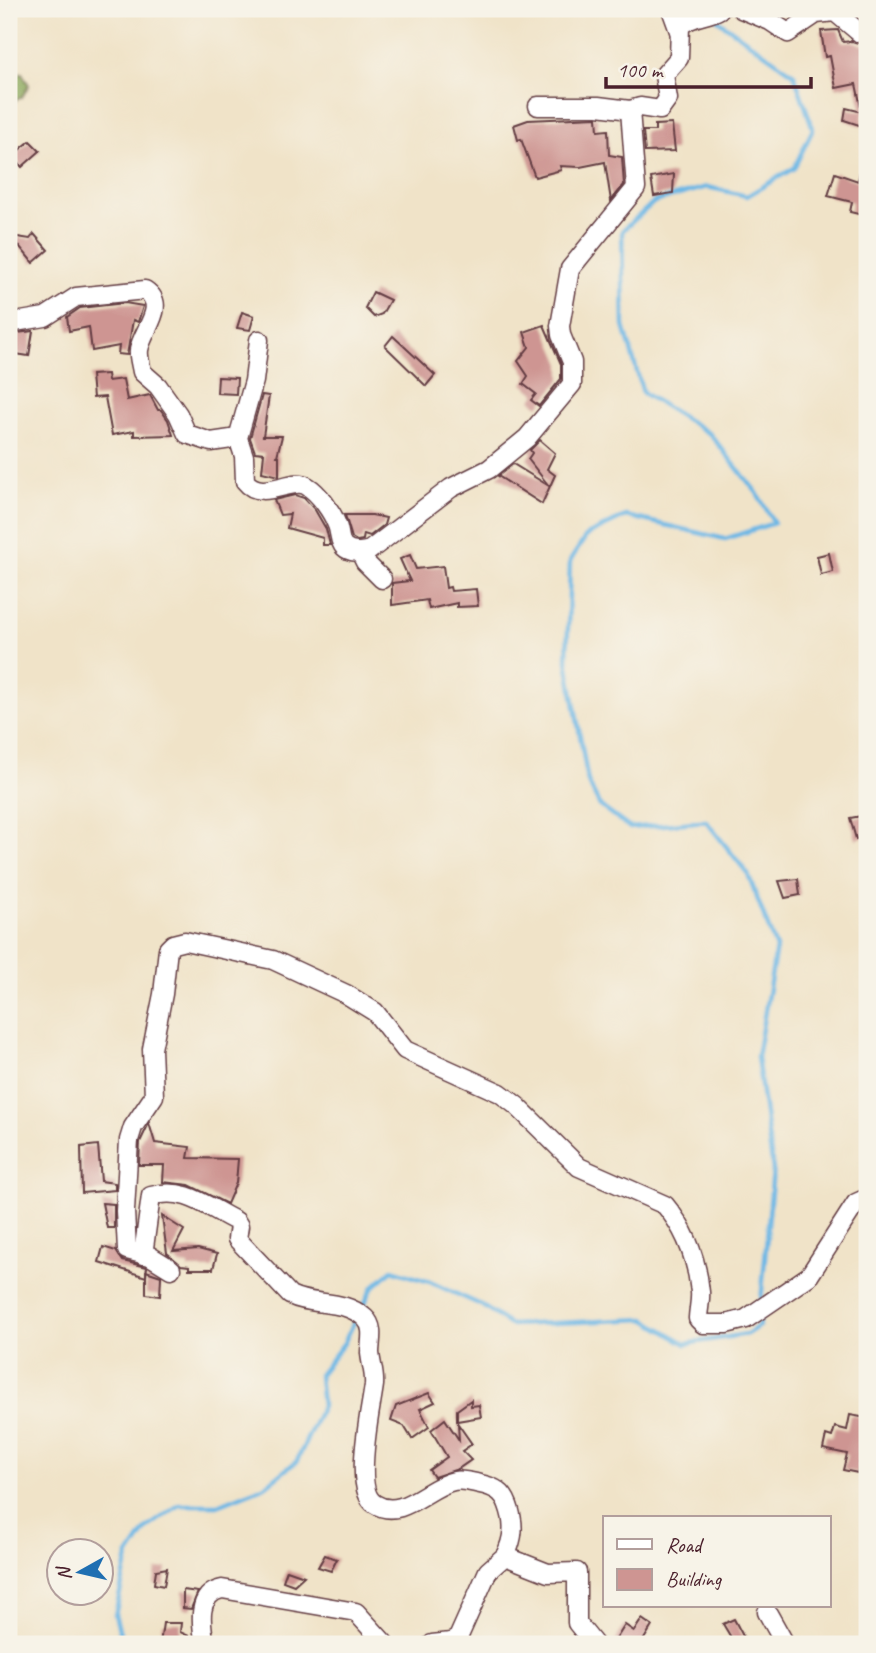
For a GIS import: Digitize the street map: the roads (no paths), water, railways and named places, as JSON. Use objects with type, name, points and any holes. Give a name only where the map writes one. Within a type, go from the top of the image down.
[{"type":"street","points":[[538,106],[630,110],[664,106],[663,78],[679,58],[678,31],[671,9]]},
{"type":"street","points":[[741,9],[770,21],[785,33],[795,30],[816,14],[835,12],[860,33],[867,35]]},
{"type":"street","points":[[678,31],[687,20],[715,12]]},
{"type":"street","points":[[258,340],[254,381],[238,438],[246,483],[267,490],[299,484],[308,486],[329,509],[338,526],[342,545],[360,552],[370,550],[451,488],[489,469],[527,438],[572,384],[572,362],[561,335],[566,282],[574,261],[637,187],[630,110]]},
{"type":"street","points":[[9,323],[45,317],[76,297],[145,290],[153,299],[155,307],[140,347],[143,374],[158,386],[178,414],[187,434],[211,442],[238,438]]},
{"type":"street","points":[[360,552],[365,562],[382,579]]},
{"type":"street","points":[[171,1269],[143,1255],[129,1252],[125,1192],[129,1140],[133,1127],[154,1096],[152,1049],[163,994],[168,949],[173,944],[192,940],[272,960],[346,994],[375,1012],[405,1050],[500,1093],[517,1106],[579,1167],[665,1205],[679,1225],[697,1267],[701,1295],[699,1322],[726,1324],[760,1311],[809,1276],[856,1203],[867,1198]]},
{"type":"street","points":[[143,1255],[150,1197],[179,1194],[198,1198],[236,1221],[239,1241],[290,1295],[301,1301],[340,1304],[363,1316],[371,1327],[374,1377],[364,1483],[369,1497],[382,1507],[394,1509],[454,1481],[496,1488],[508,1503],[513,1523],[513,1540],[505,1556],[488,1571],[458,1638],[451,1642],[432,1644]]},
{"type":"street","points":[[505,1556],[548,1573],[577,1572],[577,1623],[594,1644]]},
{"type":"street","points":[[205,1644],[202,1611],[205,1600],[212,1592],[222,1589],[356,1612],[385,1644]]},
{"type":"street","points":[[767,1612],[785,1644]]},
{"type":"waterway","points":[[715,14],[719,21],[794,74],[813,129],[794,168],[747,196],[707,187],[654,202],[622,231],[624,326],[643,393],[710,434],[757,493],[774,523],[725,539],[626,516],[587,535],[570,561],[567,661],[588,782],[600,806],[630,828],[706,821],[748,874],[776,948],[757,1057],[773,1170],[761,1302]]},
{"type":"waterway","points":[[361,1311],[372,1288],[392,1270],[430,1282],[481,1305],[510,1325],[645,1319],[686,1344],[747,1334],[759,1326],[760,1315]]},
{"type":"waterway","points":[[123,1644],[115,1615],[128,1557],[147,1528],[179,1505],[218,1505],[265,1486],[297,1461],[322,1406],[319,1375],[344,1343],[356,1318]]}]
